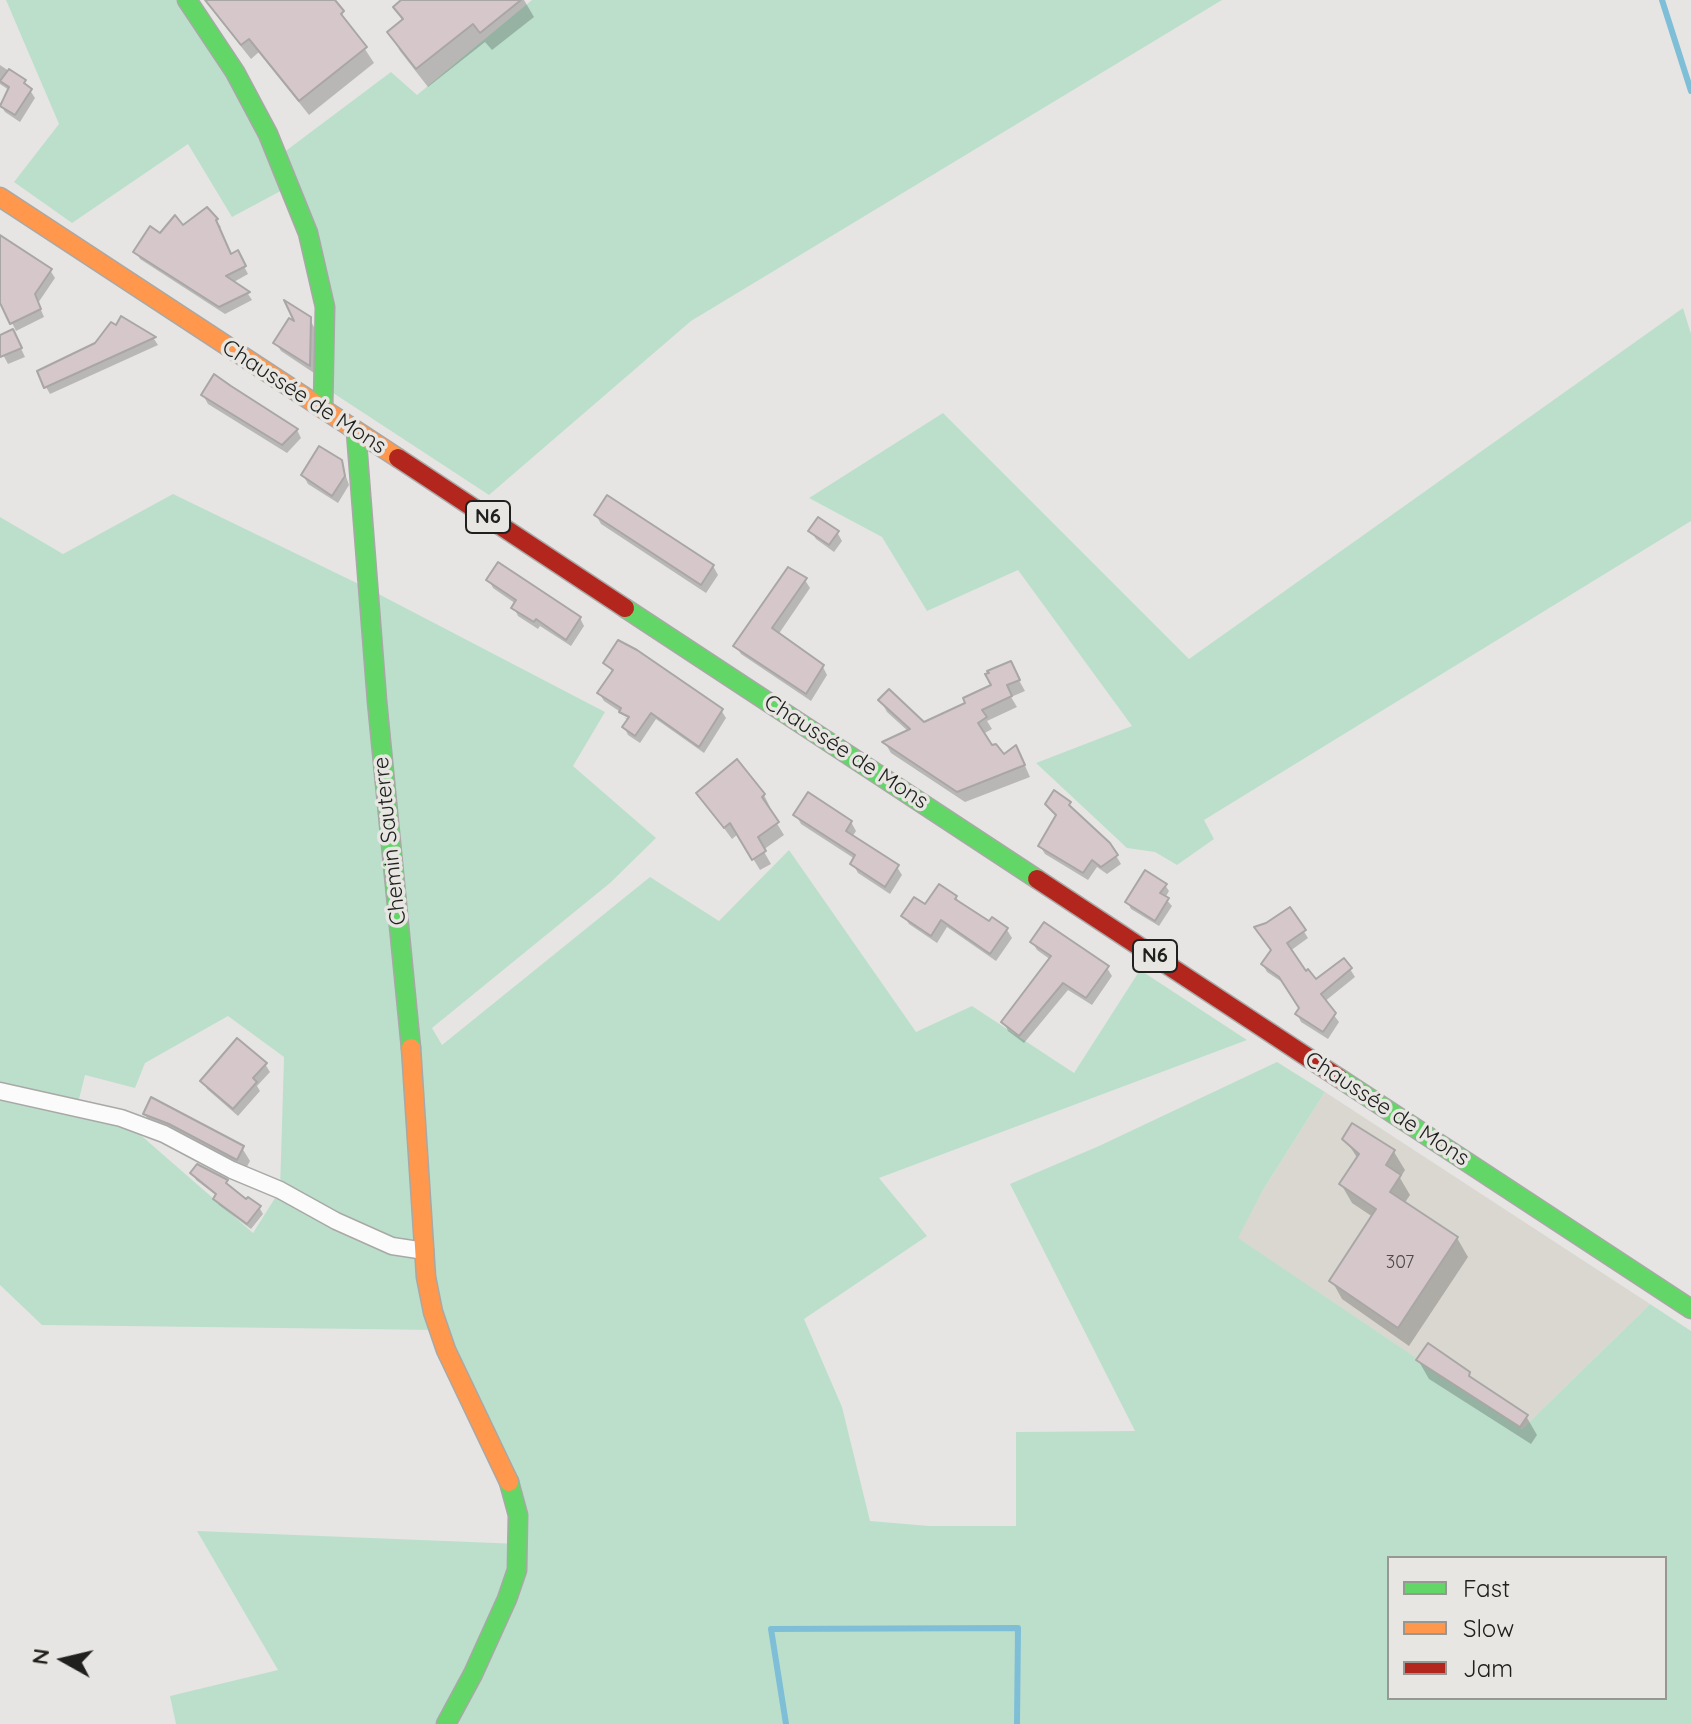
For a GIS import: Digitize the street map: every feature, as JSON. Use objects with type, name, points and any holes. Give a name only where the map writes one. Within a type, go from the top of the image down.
[{"type":"main road","points":[[187,0],[235,72],[268,134],[308,233],[325,307],[323,408]]},
{"type":"main road","name":"Chaussée de Mons","points":[[0,197],[1691,1309]]},
{"type":"main road","name":"Chemin Sauterre","points":[[356,431],[378,716],[413,1067],[426,1277],[439,1330],[452,1364],[509,1481],[518,1515],[520,1544],[517,1570],[496,1626],[446,1724]]},
{"type":"street","points":[[0,1091],[121,1118],[164,1134],[336,1221],[392,1246],[425,1251]]},
{"type":"shaded area","points":[[1325,1092],[1650,1304],[1522,1429],[1237,1238],[1263,1190]]},
{"type":"green space","points":[[6,0],[187,0],[279,156],[391,72],[417,95],[532,0],[1222,0],[691,321],[489,495],[324,387],[326,343],[290,186],[232,217],[188,144],[72,223],[14,182],[59,124]]},
{"type":"green space","points":[[1683,308],[1691,334],[1691,521],[1204,820],[1214,839],[1177,865],[1155,852],[1127,848],[1036,763],[1132,726],[1018,570],[927,611],[882,537],[809,498],[943,413],[1189,659]]},
{"type":"green space","points":[[173,494],[367,588],[605,712],[573,766],[656,838],[610,883],[432,1028],[442,1045],[650,877],[719,921],[789,850],[916,1032],[972,1006],[1074,1073],[1140,970],[1247,1040],[879,1178],[927,1236],[804,1319],[842,1407],[870,1521],[929,1526],[1016,1526],[1016,1432],[1135,1431],[1010,1184],[1099,1146],[1277,1062],[1325,1092],[1263,1190],[1238,1238],[1522,1429],[1650,1304],[1691,1331],[1691,1724],[176,1724],[170,1696],[278,1670],[197,1531],[520,1544],[518,1515],[439,1330],[42,1325],[0,1285],[0,517],[63,554]],"holes":[[[228,1016],[284,1057],[280,1190],[253,1233],[121,1118],[77,1107],[85,1075],[135,1088],[145,1063]]]},
{"type":"building","points":[[205,0],[335,0],[344,11],[341,14],[367,47],[299,101],[249,39],[241,45]]},
{"type":"building","points":[[401,0],[521,0],[480,33],[473,24],[416,69],[387,32],[403,19],[393,7]]},
{"type":"building","points":[[9,69],[26,80],[24,83],[32,89],[15,115],[0,106],[9,87],[0,81]]},
{"type":"building","points":[[207,207],[218,219],[231,254],[238,250],[246,266],[226,276],[250,292],[219,307],[133,252],[150,226],[160,233],[175,215],[183,225]]},
{"type":"building","points":[[0,235],[52,269],[35,294],[41,309],[10,324],[0,303]]},
{"type":"building","points":[[284,300],[311,317],[310,366],[273,343],[289,318],[294,321]]},
{"type":"building","points":[[121,316],[156,337],[44,388],[37,371],[95,343],[111,322],[116,325]]},
{"type":"building","points":[[13,329],[22,348],[0,357],[0,335]]},
{"type":"building","points":[[214,374],[298,429],[282,445],[201,395]]},
{"type":"building","points":[[319,446],[342,460],[345,476],[332,496],[301,475]]},
{"type":"building","points":[[607,495],[714,565],[701,585],[594,515]]},
{"type":"building","points":[[818,517],[839,531],[829,545],[808,531]]},
{"type":"building","points":[[498,562],[581,617],[566,640],[536,619],[534,622],[511,608],[516,600],[486,580]]},
{"type":"building","points":[[788,567],[807,578],[772,628],[824,665],[806,694],[733,646]]},
{"type":"building","points":[[618,640],[723,709],[699,747],[651,713],[635,736],[622,727],[629,717],[597,693],[613,670],[603,663]]},
{"type":"building","points":[[1011,661],[1020,680],[1007,685],[1012,696],[982,710],[987,717],[978,723],[992,745],[996,744],[1004,754],[1016,745],[1025,765],[957,792],[882,742],[910,729],[878,700],[889,689],[924,722],[965,703],[963,698],[991,685],[985,674],[989,673],[987,671]]},
{"type":"building","points":[[737,759],[765,794],[762,797],[779,822],[758,837],[766,851],[752,860],[730,823],[724,828],[696,793]]},
{"type":"building","points":[[1054,790],[1071,802],[1069,805],[1110,843],[1118,855],[1101,867],[1092,860],[1083,873],[1038,846],[1056,815],[1045,804]]},
{"type":"building","points":[[808,792],[852,821],[846,831],[899,865],[885,887],[850,864],[855,855],[793,815]]},
{"type":"building","points":[[1145,870],[1167,884],[1160,893],[1169,898],[1155,921],[1125,902]]},
{"type":"building","points":[[939,884],[957,896],[955,899],[989,921],[992,917],[1008,928],[990,954],[941,920],[931,936],[901,916],[914,897],[925,904]]},
{"type":"building","points":[[1290,907],[1306,930],[1287,943],[1306,971],[1308,969],[1316,979],[1344,958],[1352,968],[1321,994],[1336,1013],[1323,1032],[1295,1014],[1299,1008],[1279,977],[1261,964],[1271,950],[1254,927]]},
{"type":"building","points":[[1044,922],[1109,966],[1086,998],[1063,983],[1019,1036],[1001,1022],[1051,956],[1030,942]]},
{"type":"building","points":[[237,1038],[267,1063],[253,1078],[257,1082],[233,1109],[200,1081]]},
{"type":"building","points":[[151,1097],[244,1146],[237,1160],[169,1124],[143,1114]]},
{"type":"building","points":[[1352,1123],[1395,1150],[1386,1165],[1401,1175],[1390,1192],[1458,1237],[1398,1328],[1329,1281],[1376,1209],[1339,1184],[1359,1154],[1342,1139]]},
{"type":"building","points":[[197,1164],[228,1180],[226,1183],[246,1199],[248,1197],[261,1206],[247,1224],[213,1199],[216,1194],[190,1173]]},
{"type":"building","points":[[1428,1343],[1470,1372],[1469,1376],[1528,1415],[1520,1427],[1416,1360]]},
{"type":"waterway","points":[[1662,0],[1691,91]]},
{"type":"waterway","points":[[786,1724],[771,1629],[1018,1628],[1017,1724]]},
{"type":"traffic: fast","points":[[187,0],[235,72],[268,134],[308,233],[325,307],[323,408]]},
{"type":"traffic: fast","points":[[356,431],[377,701],[411,1048]]},
{"type":"traffic: fast","points":[[625,608],[1037,879]]},
{"type":"traffic: fast","points":[[1339,1078],[1691,1309]]},
{"type":"traffic: fast","points":[[446,1724],[473,1674],[517,1570],[518,1515],[509,1482]]},
{"type":"traffic: slow","points":[[0,197],[398,458]]},
{"type":"traffic: slow","points":[[411,1048],[426,1277],[433,1312],[446,1350],[509,1482]]},
{"type":"traffic: jam","points":[[398,458],[625,608]]},
{"type":"traffic: jam","points":[[1037,879],[1339,1078]]}]
